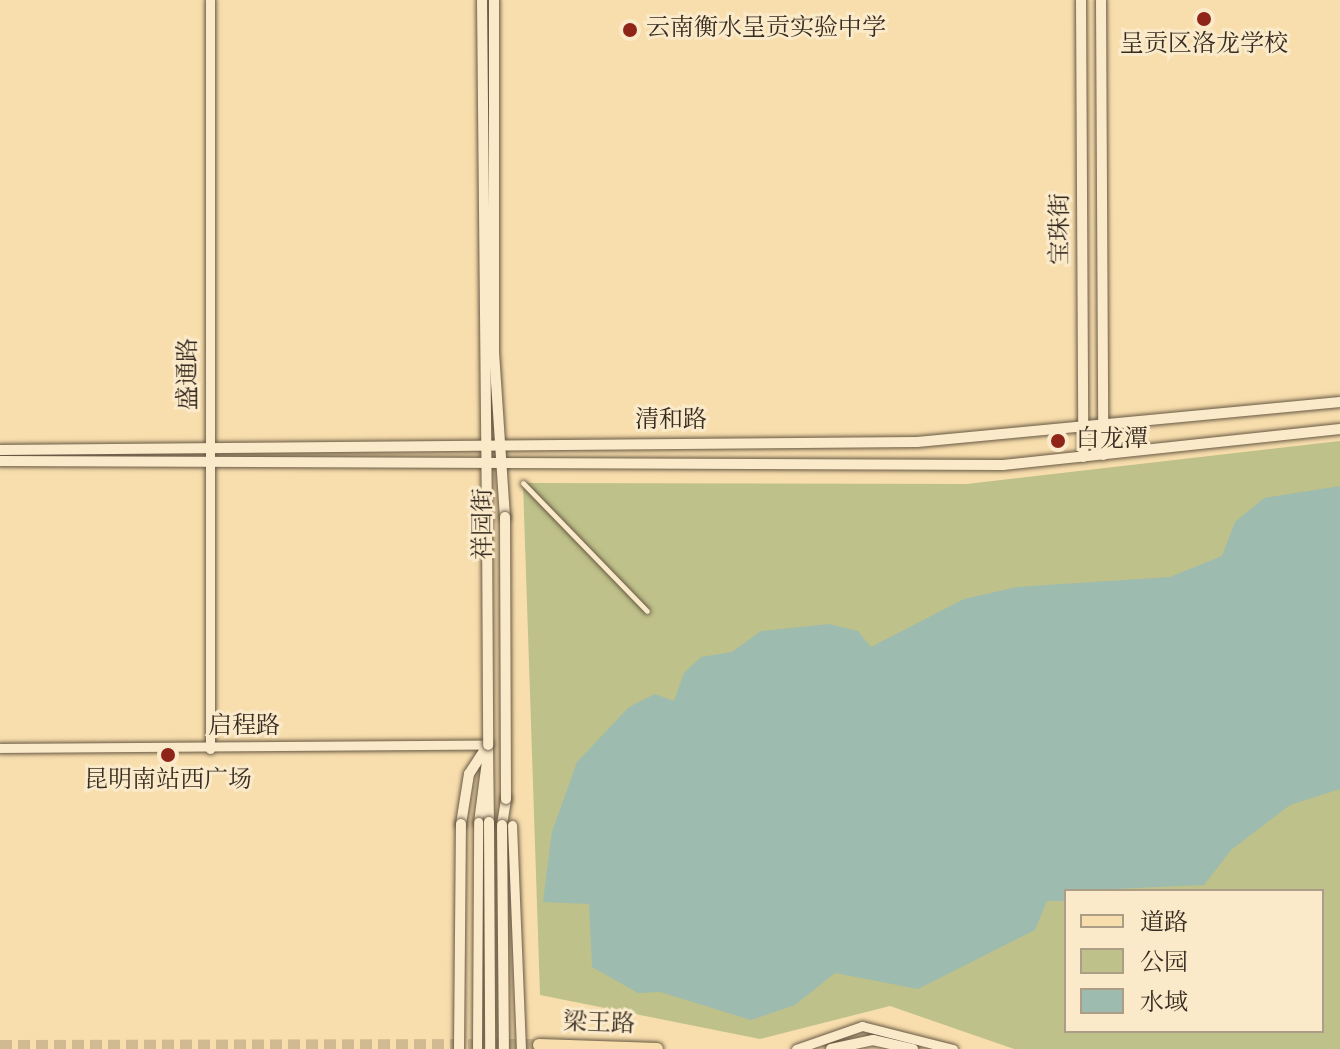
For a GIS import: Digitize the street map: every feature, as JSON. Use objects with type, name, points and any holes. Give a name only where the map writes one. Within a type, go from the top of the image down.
[{"type":"main road","name":"祥园街","points":[[482,0],[490,1049]]},
{"type":"main road","name":"祥园街","points":[[494,0],[501,442],[505,467],[504,1049]]},
{"type":"main road","name":"宝珠街","points":[[1081,0],[1083,457]]},
{"type":"main road","name":"宝珠街","points":[[1101,0],[1103,455]]},
{"type":"main road","name":"清和路","points":[[0,450],[484,442],[917,442],[1083,431],[1340,402]]},
{"type":"main road","name":"清和路","points":[[0,461],[486,467],[917,467],[1083,457],[1340,429]]},
{"type":"main road","points":[[459,1049],[461,824],[469,774],[488,745]]},
{"type":"main road","points":[[831,1049],[873,1040],[913,1049]]},
{"type":"main road","name":"梁王路","points":[[539,1045],[657,1049]]},
{"type":"street","name":"盛通路","points":[[210,0],[210,749]]},
{"type":"street","points":[[523,483],[647,611]]},
{"type":"street","name":"启程路","points":[[0,748],[488,745]]},
{"type":"street","points":[[477,1049],[478,822],[488,745]]},
{"type":"street","points":[[506,799],[512,825],[521,1049]]},
{"type":"street","points":[[796,1049],[862,1026],[953,1049]]},
{"type":"green space","points":[[1340,441],[1340,1049],[1014,1049],[890,1006],[760,1039],[540,995],[523,483],[967,484]]},
{"type":"water","points":[[1340,486],[1340,789],[1290,805],[1231,850],[1204,885],[1064,889],[1064,901],[1047,901],[1035,930],[918,989],[835,973],[795,1005],[751,1020],[660,992],[638,993],[592,967],[589,904],[543,902],[552,832],[577,762],[629,707],[655,694],[674,701],[684,673],[701,657],[732,652],[761,631],[829,624],[858,631],[871,647],[964,599],[1017,587],[1170,577],[1222,556],[1235,522],[1264,498]]},
{"type":"tunnel","points":[[0,1046],[539,1045]]},
{"type":"place","name":"呈贡区洛龙学校","points":[[1204,19]]},
{"type":"place","name":"云南衡水呈贡实验中学","points":[[630,30]]},
{"type":"place","name":"白龙潭","points":[[1058,441]]},
{"type":"place","name":"昆明南站西广场","points":[[168,755]]}]
